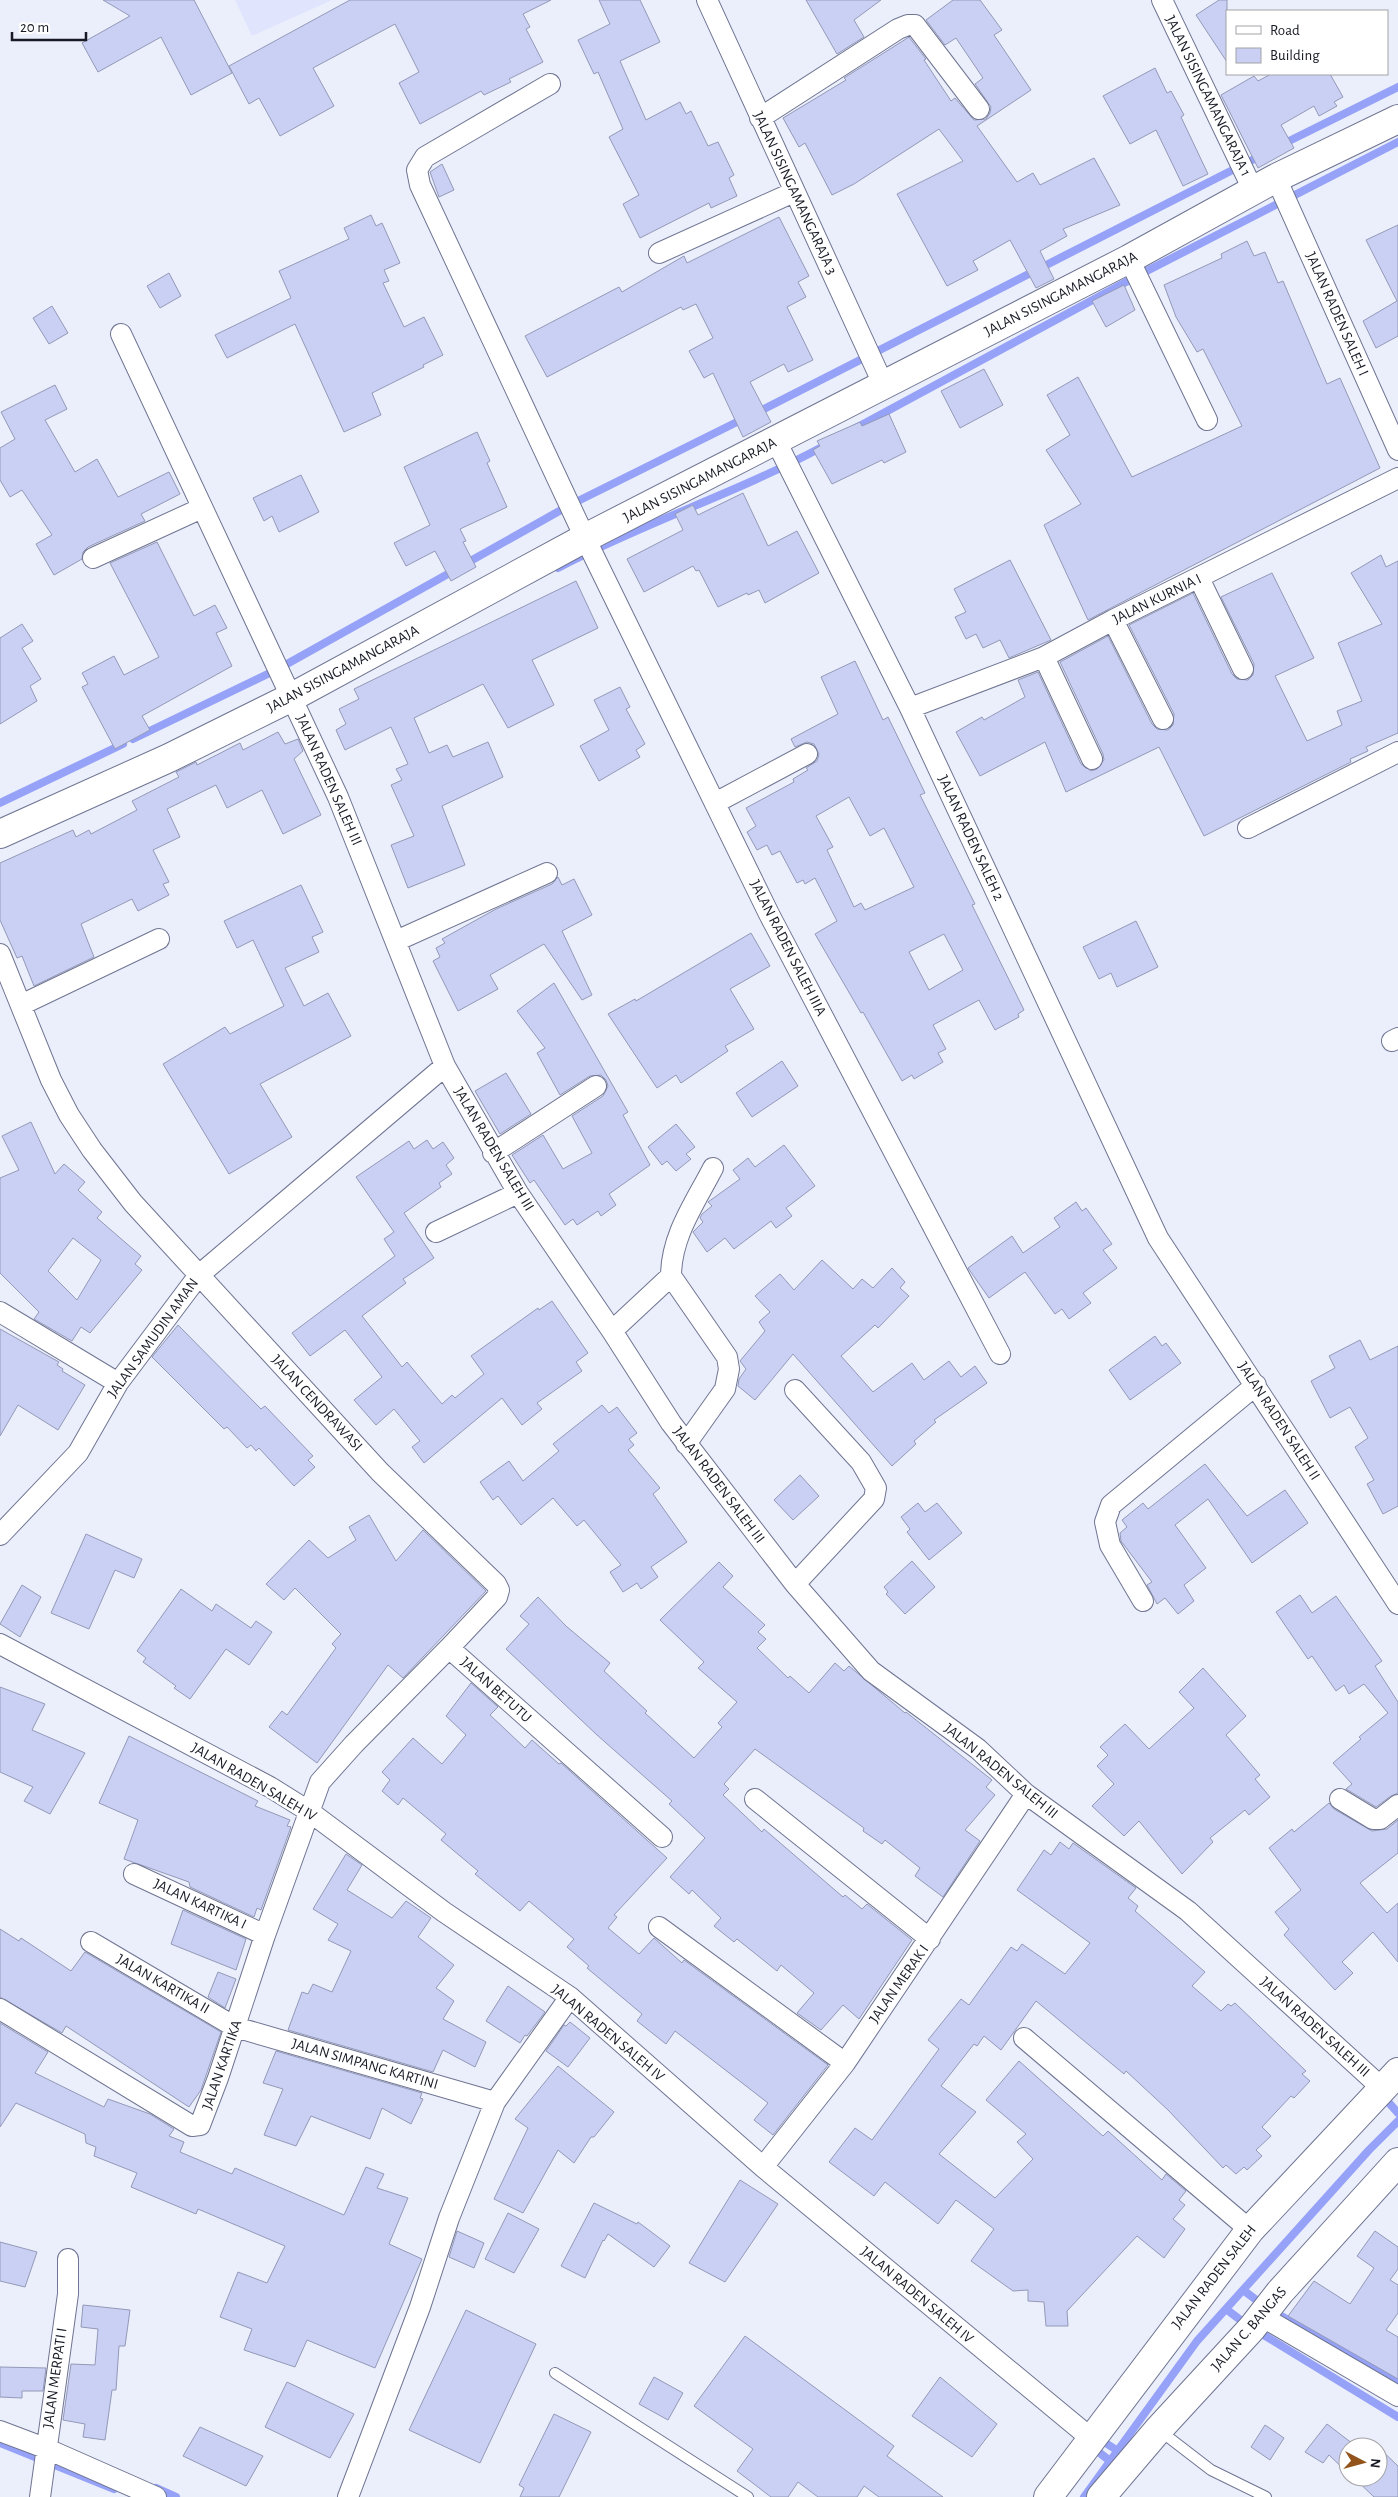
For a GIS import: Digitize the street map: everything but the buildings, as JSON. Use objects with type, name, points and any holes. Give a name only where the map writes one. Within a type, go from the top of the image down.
[{"type":"street","name":"JALAN SISINGAMANGARAJA 3","points":[[707,0],[884,386]]},
{"type":"street","name":"JALAN SISINGAMANGARAJA 1","points":[[1162,0],[1265,185]]},
{"type":"street","points":[[760,118],[898,29],[908,25],[915,26],[979,109]]},
{"type":"street","name":"JALAN RADEN SALEH IIIA","points":[[550,84],[425,157],[417,170],[424,198],[585,538],[769,914],[1000,1354]]},
{"type":"street","name":"JALAN SISINGAMANGARAJA","points":[[0,834],[169,758],[292,697],[585,538],[1129,259],[1265,185],[1398,119]]},
{"type":"street","name":"JALAN RADEN SALEH I","points":[[1265,185],[1398,450]]},
{"type":"street","points":[[659,253],[794,192]]},
{"type":"street","points":[[1129,259],[1207,420]]},
{"type":"street","name":"JALAN RADEN SALEH III","points":[[120,334],[338,797],[445,1066],[518,1194],[612,1331],[686,1444],[795,1584],[871,1671],[978,1749],[1026,1794],[1188,1911],[1390,2080]]},
{"type":"street","name":"JALAN RADEN SALEH 2","points":[[776,441],[910,708],[1158,1238]]},
{"type":"street","name":"JALAN KURNIA I","points":[[910,708],[1044,657],[1113,620],[1398,478]]},
{"type":"street","points":[[93,558],[202,508]]},
{"type":"street","points":[[1199,578],[1243,669]]},
{"type":"street","points":[[1113,620],[1162,719]]},
{"type":"street","points":[[1044,657],[1092,759]]},
{"type":"street","points":[[1248,828],[1398,752]]},
{"type":"street","points":[[715,802],[807,754]]},
{"type":"street","points":[[396,941],[547,873]]},
{"type":"street","points":[[21,1005],[159,939]]},
{"type":"street","name":"JALAN CENDRAWASI","points":[[0,954],[51,1080],[69,1115],[92,1150],[133,1203],[380,1472],[496,1584],[499,1590],[497,1597],[449,1648]]},
{"type":"street","name":"JALAN SAMUDIN AMAN","points":[[0,1535],[78,1453],[118,1383],[199,1275],[445,1066]]},
{"type":"street","points":[[493,1153],[596,1086]]},
{"type":"street","points":[[686,1444],[724,1390],[729,1369],[727,1356],[671,1276],[671,1261],[678,1236],[713,1168]]},
{"type":"street","points":[[436,1232],[518,1194]]},
{"type":"street","name":"JALAN RADEN SALEH II","points":[[1158,1238],[1398,1604]]},
{"type":"street","points":[[612,1331],[671,1276]]},
{"type":"street","points":[[0,1312],[118,1383]]},
{"type":"street","points":[[1143,1601],[1110,1545],[1105,1522],[1111,1505],[1256,1385]]},
{"type":"street","points":[[795,1390],[861,1462],[876,1488],[874,1499],[795,1584]]},
{"type":"street","name":"JALAN RADEN SALEH IV","points":[[0,1644],[270,1787],[310,1812],[444,1912],[570,1997],[763,2168],[1093,2440]]},
{"type":"street","name":"JALAN BETUTU","points":[[310,1812],[320,1782],[354,1744],[449,1648],[662,1837]]},
{"type":"street","name":"JALAN MERAK I","points":[[763,2168],[845,2063],[1026,1794]]},
{"type":"street","points":[[755,1799],[930,1939]]},
{"type":"street","points":[[1340,1799],[1373,1819],[1380,1819],[1398,1805]]},
{"type":"street","name":"JALAN KARTIKA","points":[[0,2009],[192,2126],[202,2123],[265,1935],[310,1812]]},
{"type":"street","name":"JALAN KARTIKA I","points":[[134,1874],[265,1935]]},
{"type":"street","points":[[659,1927],[845,2063]]},
{"type":"street","name":"JALAN KARTIKA II","points":[[91,1942],[235,2026]]},
{"type":"street","points":[[348,2497],[420,2307],[449,2218],[494,2102],[570,1997]]},
{"type":"street","name":"JALAN SIMPANG KARTINI","points":[[235,2026],[494,2102]]},
{"type":"street","points":[[1024,2038],[1250,2230]]},
{"type":"street","name":"JALAN RADEN SALEH","points":[[1048,2497],[1093,2440],[1197,2297],[1250,2230],[1390,2080]]},
{"type":"street","name":"JALAN C. BANGAS","points":[[1101,2497],[1280,2292],[1398,2162]]},
{"type":"street","name":"JALAN MERPATI I","points":[[40,2497],[45,2448],[68,2294],[68,2259]]},
{"type":"street","points":[[1261,2316],[1398,2396]]},
{"type":"street","points":[[0,2431],[45,2448],[156,2497]]},
{"type":"lane","points":[[555,2373],[748,2497]]},
{"type":"lane","points":[[1158,2430],[1211,2470],[1266,2497]]},
{"type":"shaded area","points":[[235,0],[332,0],[252,36]]},
{"type":"waterway","points":[[1281,145],[1398,87]]},
{"type":"waterway","points":[[854,429],[1137,276],[1398,142]]},
{"type":"waterway","points":[[756,413],[1262,155]]},
{"type":"waterway","points":[[465,564],[570,505],[745,418]]},
{"type":"waterway","points":[[558,568],[623,537],[790,464],[822,447]]},
{"type":"waterway","points":[[133,739],[278,669],[455,570]]},
{"type":"waterway","points":[[0,803],[123,744]]},
{"type":"waterway","points":[[1382,2095],[1398,2113]]},
{"type":"waterway","points":[[1084,2497],[1197,2341],[1369,2150],[1398,2121]]},
{"type":"waterway","points":[[1243,2290],[1267,2308],[1398,2382]]},
{"type":"waterway","points":[[1226,2309],[1247,2325]]},
{"type":"waterway","points":[[1257,2331],[1398,2417]]},
{"type":"waterway","points":[[1098,2438],[1118,2451]]},
{"type":"waterway","points":[[0,2443],[114,2489]]},
{"type":"waterway","points":[[1091,2446],[1110,2461]]},
{"type":"waterway","points":[[156,2488],[176,2497]]}]
